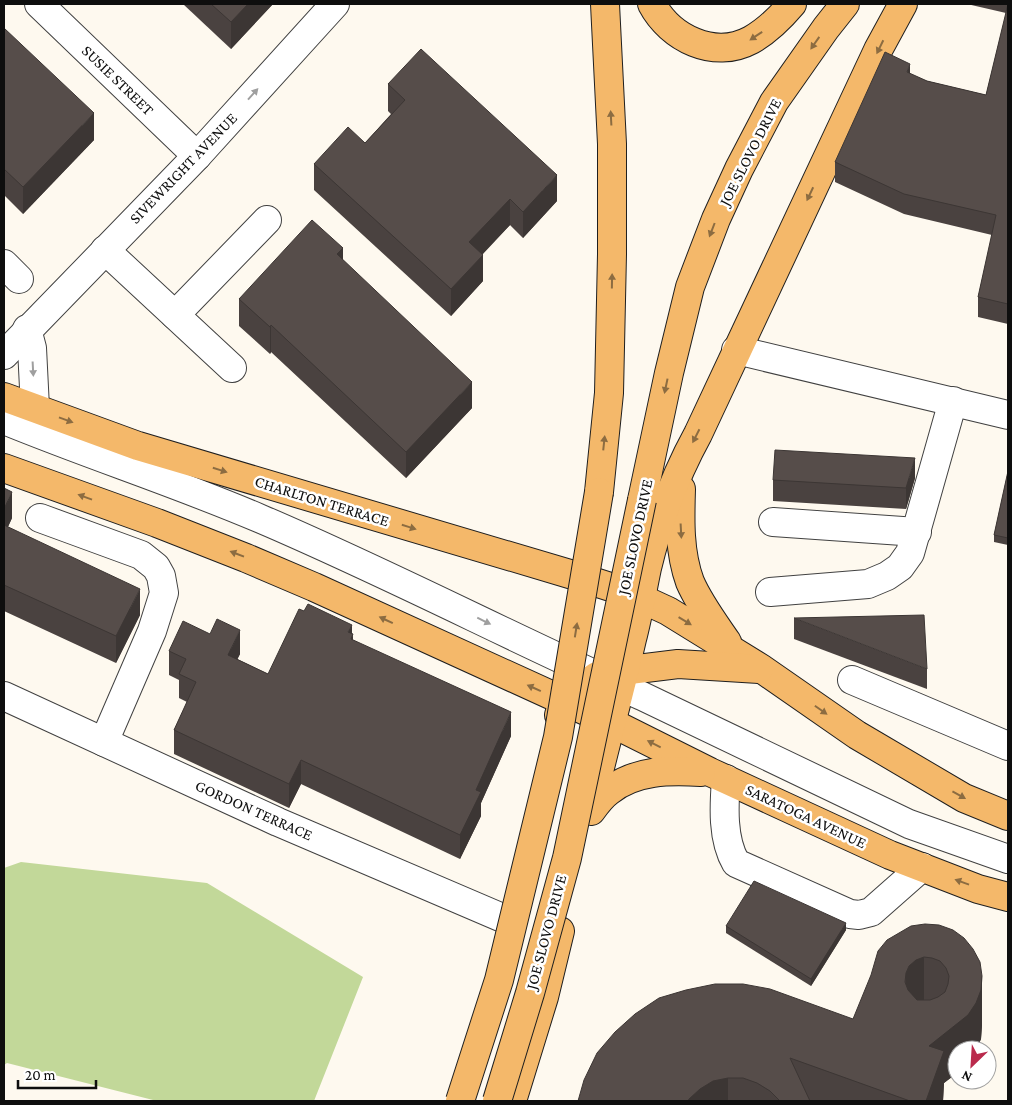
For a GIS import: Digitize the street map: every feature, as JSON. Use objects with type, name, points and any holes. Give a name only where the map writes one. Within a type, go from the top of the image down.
[{"type":"main road","name":"JOE SLOVO DRIVE","points":[[460,1101],[499,980],[558,738],[599,492],[609,393],[612,254],[612,144],[605,4]]},
{"type":"main road","points":[[652,4],[657,13],[672,30],[690,41],[709,47],[734,46],[751,40],[782,15],[792,4]]},
{"type":"main road","name":"JOE SLOVO DRIVE","points":[[497,1101],[530,993],[567,858],[669,373],[690,287],[716,219],[739,169],[774,102],[845,4]]},
{"type":"main road","points":[[451,1101],[507,920],[522,856],[602,692],[642,598],[647,569],[664,510],[681,465],[698,434],[878,50],[902,4]]},
{"type":"main road","name":"CHARLTON TERRACE","points":[[4,396],[138,446],[642,598]]},
{"type":"main road","points":[[681,465],[680,530],[682,550],[690,582],[734,651]]},
{"type":"main road","points":[[4,468],[157,523],[314,587],[602,692],[678,664],[762,669]]},
{"type":"main road","points":[[642,598],[668,611],[734,651],[857,735],[964,798],[1008,816]]},
{"type":"main road","points":[[512,1101],[544,997],[591,811],[602,692]]},
{"type":"main road","name":"SARATOGA AVENUE","points":[[602,692],[718,775],[890,856],[1008,897]]},
{"type":"main road","points":[[591,811],[608,791],[621,783],[642,775],[673,770],[718,775]]},
{"type":"street","name":"SUSIE STREET","points":[[39,4],[197,156]]},
{"type":"street","name":"SIVEWRIGHT AVENUE","points":[[4,355],[27,329],[197,156],[335,4]]},
{"type":"street","points":[[175,315],[267,220]]},
{"type":"street","points":[[105,250],[232,368]]},
{"type":"street","points":[[27,329],[32,348],[35,408]]},
{"type":"street","points":[[736,350],[1008,415]]},
{"type":"street","points":[[770,592],[868,584],[887,576],[900,566],[910,553],[917,532],[953,401]]},
{"type":"street","points":[[4,420],[261,519],[473,616],[602,692],[912,842],[1008,875]]},
{"type":"street","points":[[4,439],[113,478],[268,540],[399,599],[545,671],[602,692],[910,824],[1008,859]]},
{"type":"street","points":[[40,518],[141,555],[156,567],[162,576],[164,592],[152,631],[104,742]]},
{"type":"street","points":[[773,522],[917,532]]},
{"type":"street","points":[[852,680],[1008,746]]},
{"type":"street","name":"GORDON TERRACE","points":[[4,696],[278,822],[507,920]]},
{"type":"street","points":[[718,775],[724,799],[727,841],[730,853],[736,863],[850,914],[859,915],[871,912],[922,868]]},
{"type":"green space","points":[[21,862],[207,883],[363,977],[314,1101],[157,1101],[7,1063],[4,1065],[4,868]]},
{"type":"building","points":[[211,4],[248,4],[231,22]]},
{"type":"building","points":[[1008,4],[1008,304],[978,297],[996,215],[904,194],[835,162],[885,52],[910,64],[907,72],[927,81],[986,95]]},
{"type":"building","points":[[4,28],[94,113],[23,187],[4,169]]},
{"type":"building","points":[[421,49],[557,175],[523,212],[510,199],[469,242],[483,255],[451,289],[314,164],[348,127],[365,143],[405,100],[388,84]]},
{"type":"building","points":[[312,220],[343,248],[337,254],[472,382],[406,452],[271,325],[270,327],[239,299]]},
{"type":"building","points":[[775,450],[915,458],[906,488],[773,480]]},
{"type":"building","points":[[1008,471],[1008,538],[994,535]]},
{"type":"building","points":[[4,488],[12,492],[4,509]]},
{"type":"building","points":[[4,525],[140,589],[116,636],[4,585]]},
{"type":"building","points":[[308,604],[352,625],[348,632],[353,634],[351,639],[511,712],[476,790],[481,792],[460,835],[301,760],[289,784],[174,730],[196,682],[179,674],[186,659],[169,651],[183,621],[210,634],[217,619],[240,630],[228,655],[268,674],[299,609],[304,611]]},
{"type":"building","points":[[924,615],[927,669],[794,618]]},
{"type":"building","points":[[754,881],[846,923],[811,979],[726,926]]},
{"type":"building","points":[[939,925],[953,930],[964,938],[973,949],[980,962],[982,976],[981,990],[976,1003],[968,1015],[929,1046],[944,1051],[926,1101],[910,1101],[790,1058],[810,1101],[780,1101],[770,1091],[757,1083],[743,1078],[728,1078],[713,1081],[700,1089],[688,1101],[578,1101],[584,1080],[597,1053],[615,1032],[635,1014],[659,998],[715,984],[743,984],[770,989],[853,1019],[871,975],[878,951],[887,940],[911,926]],"holes":[[[924,957],[940,961],[946,968],[949,976],[948,984],[945,992],[938,997],[930,1000],[917,1000],[908,990],[905,982],[906,973],[909,966],[916,960]]]}]
